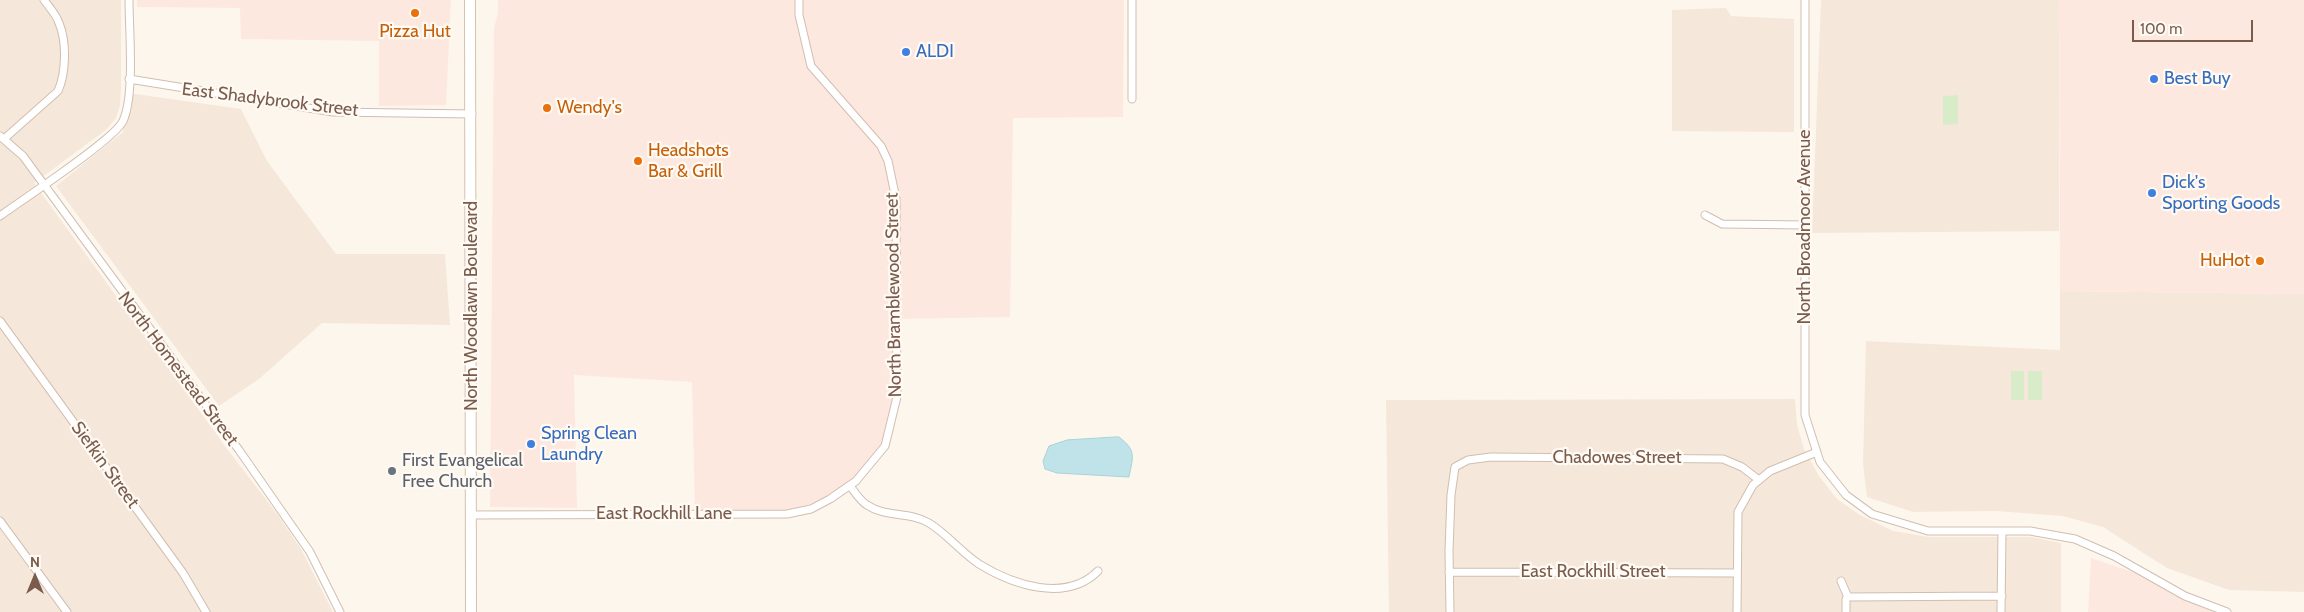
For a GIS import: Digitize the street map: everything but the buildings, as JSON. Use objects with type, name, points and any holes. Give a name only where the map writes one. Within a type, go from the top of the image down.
[{"type":"main road","name":"North Woodlawn Boulevard","points":[[470,0],[472,114],[471,612]]},
{"type":"street","points":[[2,138],[58,91],[63,81],[62,34],[56,16],[44,0]]},
{"type":"street","points":[[0,216],[103,140],[123,122],[129,79],[129,0]]},
{"type":"street","name":"North Bramblewood Street","points":[[799,0],[799,15],[811,66],[881,146],[888,161],[896,199],[897,397],[885,446],[850,486]]},
{"type":"street","points":[[1132,0],[1132,99]]},
{"type":"street","name":"North Broadmoor Avenue","points":[[1805,0],[1805,415],[1816,452]]},
{"type":"street","name":"East Shadybrook Street","points":[[129,79],[333,112],[472,114]]},
{"type":"street","name":"North Homestead Street","points":[[2,138],[23,156],[239,450],[310,552],[340,612]]},
{"type":"street","points":[[1705,216],[1722,224],[1806,225]]},
{"type":"street","name":"Siefkin Street","points":[[0,321],[183,573],[206,612]]},
{"type":"street","points":[[1737,612],[1738,512],[1753,485],[1770,471],[1816,452],[1820,462],[1846,495],[1872,514],[1928,531],[2030,531],[2075,539],[2114,556],[2185,596],[2227,612]]},
{"type":"street","name":"Chadowes Street","points":[[1449,572],[1451,495],[1455,467],[1468,460],[1491,458],[1715,458],[1723,459],[1742,467],[1760,480]]},
{"type":"street","points":[[850,486],[865,504],[873,509],[883,513],[914,516],[928,522],[979,564],[1024,584],[1066,589],[1080,584],[1098,571]]},
{"type":"street","name":"East Rockhill Lane","points":[[471,515],[787,514],[811,508],[850,486]]},
{"type":"street","points":[[0,521],[67,612]]},
{"type":"street","points":[[2001,612],[2002,531]]},
{"type":"street","points":[[1449,572],[1450,612]]},
{"type":"street","name":"East Rockhill Street","points":[[1449,572],[1737,572]]},
{"type":"street","points":[[1841,581],[1848,597],[1846,599],[1846,612]]},
{"type":"street","points":[[1848,597],[2002,596]]},
{"type":"shaded area","points":[[0,0],[121,0],[121,87],[120,105],[116,118],[106,130],[34,183],[228,450],[278,515],[301,549],[333,612],[0,612]]},
{"type":"shaded area","points":[[137,0],[451,0],[446,105],[379,106],[379,41],[241,39],[240,8],[137,7]]},
{"type":"shaded area","points":[[498,0],[1124,0],[1123,117],[1013,118],[1010,317],[896,319],[897,397],[885,446],[850,486],[787,514],[695,515],[692,382],[574,375],[577,508],[490,507],[494,28],[498,13]]},
{"type":"shaded area","points":[[1821,0],[2059,0],[2059,231],[1812,233]]},
{"type":"shaded area","points":[[2059,0],[2304,0],[2304,294],[2060,291]]},
{"type":"shaded area","points":[[1726,8],[1731,16],[1794,19],[1794,132],[1672,131],[1672,10]]},
{"type":"shaded area","points":[[128,93],[241,109],[267,161],[336,254],[445,254],[450,325],[322,323],[259,379],[219,406],[56,186],[123,132]]},
{"type":"shaded area","points":[[2060,291],[2304,294],[2304,592],[2229,590],[2167,568],[2103,527],[2063,516],[1996,511],[1913,512],[1867,497],[1863,464],[1866,341],[2060,350]]},
{"type":"shaded area","points":[[1795,399],[1797,425],[1804,449],[1819,476],[1837,499],[1860,515],[1893,531],[1929,537],[2031,537],[2061,543],[2061,612],[1389,612],[1386,400]]},
{"type":"shaded area","points":[[2091,558],[2157,580],[2227,612],[2088,612]]},
{"type":"green space","points":[[1958,95],[1958,124],[1943,125],[1943,96]]},
{"type":"green space","points":[[2011,371],[2024,371],[2024,400],[2011,400]]},
{"type":"green space","points":[[2028,371],[2042,371],[2042,400],[2028,400]]},
{"type":"water","points":[[1119,437],[1129,446],[1132,454],[1129,477],[1057,473],[1045,469],[1043,461],[1049,446],[1067,440]]},
{"type":"place","name":"Pizza Hut","points":[[415,13]]},
{"type":"place","name":"ALDI","points":[[906,52]]},
{"type":"place","name":"Best Buy","points":[[2154,79]]},
{"type":"place","name":"Wendy's","points":[[547,108]]},
{"type":"place","name":"Headshots Bar & Grill","points":[[638,161]]},
{"type":"place","name":"Dick's Sporting Goods","points":[[2152,193]]},
{"type":"place","name":"HuHot","points":[[2260,261]]},
{"type":"place","name":"Spring Clean Laundry","points":[[531,444]]},
{"type":"place","name":"First Evangelical Free Church","points":[[392,471]]}]
